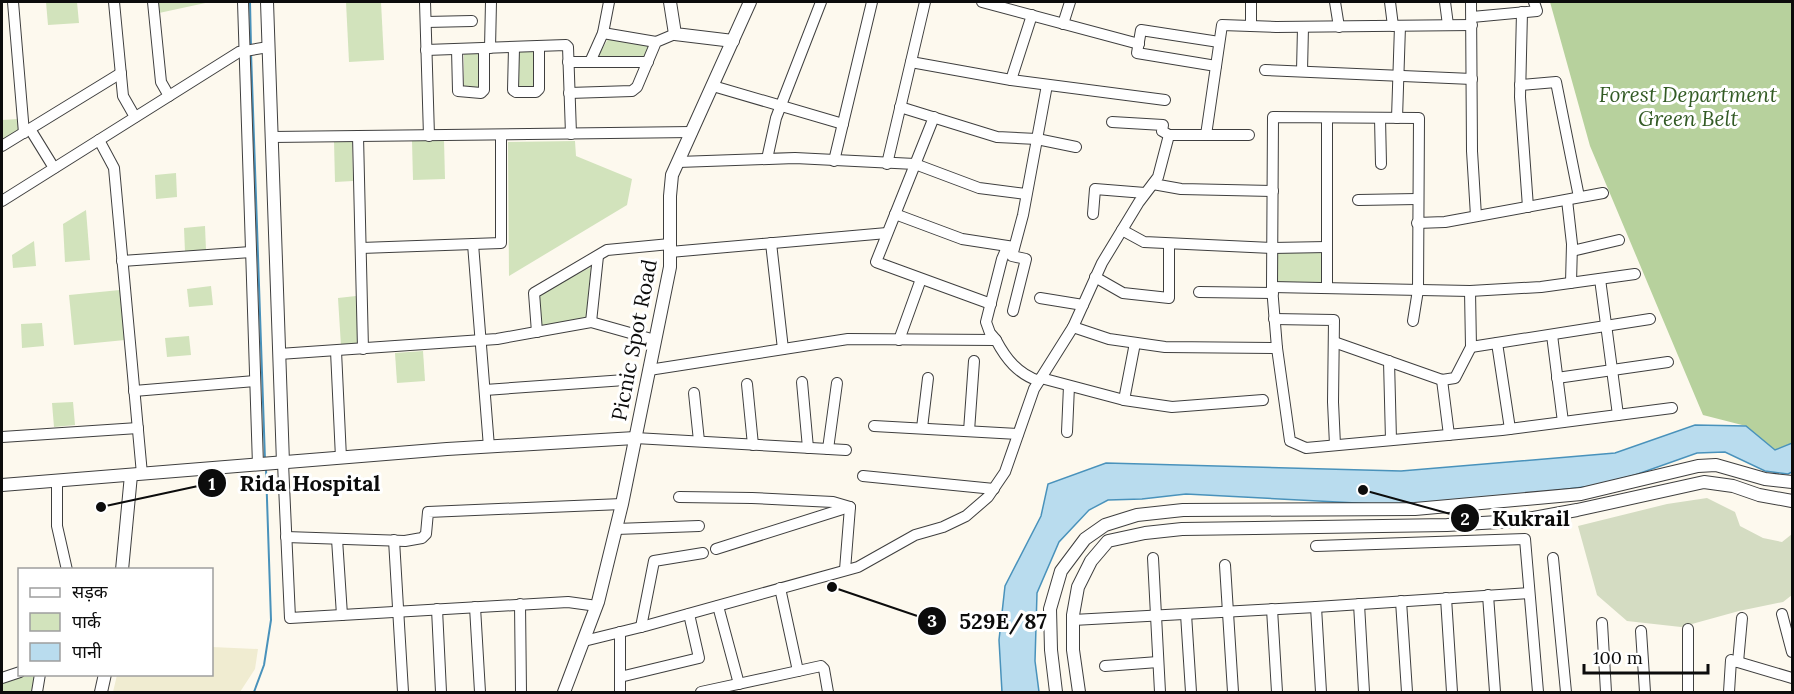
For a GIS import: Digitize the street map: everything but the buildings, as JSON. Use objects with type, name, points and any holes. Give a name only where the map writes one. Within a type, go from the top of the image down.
[{"type":"street","points":[[13,2],[27,131],[54,168]]},
{"type":"street","points":[[114,2],[123,96],[135,117]]},
{"type":"street","points":[[153,2],[161,82],[169,96]]},
{"type":"street","points":[[243,2],[250,50],[251,252],[255,381],[263,464]]},
{"type":"street","points":[[267,2],[290,618],[568,602],[597,606]]},
{"type":"street","points":[[425,2],[429,135]]},
{"type":"street","points":[[457,49],[458,91],[481,93],[484,90],[491,2]]},
{"type":"street","points":[[590,62],[603,33],[609,2]]},
{"type":"street","points":[[670,2],[675,34]]},
{"type":"street","name":"Picnic Spot Road","points":[[564,693],[597,606],[622,504],[670,267],[672,175],[750,2]]},
{"type":"street","points":[[767,159],[781,106],[821,2]]},
{"type":"street","points":[[834,160],[872,2]]},
{"type":"street","points":[[887,164],[925,2]]},
{"type":"street","points":[[982,2],[1139,44]]},
{"type":"street","points":[[1063,24],[1070,2]]},
{"type":"street","points":[[1251,2],[1251,26]]},
{"type":"street","points":[[1335,2],[1339,27]]},
{"type":"street","points":[[1390,2],[1397,26],[1397,118]]},
{"type":"street","points":[[1445,2],[1449,26]]},
{"type":"street","points":[[1471,2],[1472,151],[1476,216]]},
{"type":"street","points":[[1206,135],[1222,25],[1449,26],[1538,10],[1534,2]]},
{"type":"street","points":[[1522,12],[1520,85],[1528,207]]},
{"type":"street","points":[[1011,80],[1032,15]]},
{"type":"street","points":[[426,22],[472,21]]},
{"type":"street","points":[[1302,71],[1303,27]]},
{"type":"street","points":[[1216,66],[1137,53],[1142,30],[1220,42]]},
{"type":"street","points":[[603,33],[656,42],[675,34],[733,41]]},
{"type":"street","points":[[569,93],[632,91],[637,87],[656,42]]},
{"type":"street","points":[[426,50],[566,45],[571,134]]},
{"type":"street","points":[[2,201],[238,52],[268,47]]},
{"type":"street","points":[[514,48],[513,90],[536,92],[539,89],[539,47]]},
{"type":"street","points":[[568,62],[648,63]]},
{"type":"street","points":[[910,62],[1011,80],[1166,100]]},
{"type":"street","points":[[1265,70],[1472,79]]},
{"type":"street","points":[[2,146],[120,73]]},
{"type":"street","points":[[1520,85],[1556,82],[1579,198]]},
{"type":"street","points":[[1013,311],[1026,259],[1012,256],[1047,85]]},
{"type":"street","points":[[713,86],[843,124]]},
{"type":"street","points":[[900,107],[997,137],[1037,140],[1076,147]]},
{"type":"street","points":[[934,117],[876,262],[991,304]]},
{"type":"street","points":[[1413,321],[1418,290],[1419,118],[1273,117],[1273,290],[1277,348],[1290,441],[1306,448],[1510,429],[1672,408]]},
{"type":"street","points":[[1327,118],[1327,288]]},
{"type":"street","points":[[1380,118],[1381,164]]},
{"type":"street","points":[[1112,122],[1163,125],[1162,131],[1169,135],[1249,135]]},
{"type":"street","points":[[272,138],[692,132]]},
{"type":"street","points":[[361,248],[501,243],[501,135]]},
{"type":"street","points":[[584,641],[858,567],[878,558],[915,535],[943,527],[966,516],[988,497],[1005,472],[1034,389],[1073,327],[1095,277],[1122,230],[1158,177],[1169,135]]},
{"type":"street","points":[[358,136],[363,349]]},
{"type":"street","points":[[99,140],[114,168],[138,428],[136,475],[122,568]]},
{"type":"street","points":[[678,162],[767,159],[915,164],[979,188],[1026,194]]},
{"type":"street","points":[[1153,184],[1181,189],[1273,191]]},
{"type":"street","points":[[1093,214],[1095,189],[1146,193]]},
{"type":"street","points":[[1417,223],[1444,222],[1603,193]]},
{"type":"street","points":[[1358,200],[1417,199]]},
{"type":"street","points":[[1567,200],[1572,251],[1571,283]]},
{"type":"street","points":[[895,214],[962,239],[1014,250]]},
{"type":"street","points":[[1122,230],[1144,242],[1272,248],[1327,247]]},
{"type":"street","points":[[537,332],[534,293],[608,250],[771,243],[887,233]]},
{"type":"street","points":[[1572,251],[1619,240]]},
{"type":"street","points":[[771,243],[783,349]]},
{"type":"street","points":[[473,244],[489,447]]},
{"type":"street","points":[[1095,277],[1123,293],[1169,298],[1169,244]]},
{"type":"street","points":[[1014,250],[1005,252],[987,322],[990,333],[1005,357],[1026,377],[1124,400],[1172,407],[1263,400]]},
{"type":"street","points":[[122,261],[251,252]]},
{"type":"street","points":[[591,322],[598,256]]},
{"type":"street","points":[[1199,292],[1327,288],[1470,291],[1541,287],[1635,274]]},
{"type":"street","points":[[898,340],[921,279]]},
{"type":"street","points":[[1600,279],[1618,415]]},
{"type":"street","points":[[1334,342],[1442,380],[1455,378],[1471,347],[1470,291]]},
{"type":"street","points":[[1040,298],[1083,305]]},
{"type":"street","points":[[1275,319],[1334,320],[1335,445]]},
{"type":"street","points":[[1471,347],[1650,319]]},
{"type":"street","points":[[279,354],[481,340],[591,322],[655,340]]},
{"type":"street","points":[[1073,327],[1109,339],[1165,347],[1277,348]]},
{"type":"street","points":[[1552,335],[1563,422]]},
{"type":"street","points":[[649,370],[848,339],[996,340]]},
{"type":"street","points":[[1124,400],[1135,343]]},
{"type":"street","points":[[1497,343],[1510,429]]},
{"type":"street","points":[[336,351],[341,458]]},
{"type":"street","points":[[969,431],[974,361]]},
{"type":"street","points":[[1389,361],[1391,440]]},
{"type":"street","points":[[1557,378],[1668,362]]},
{"type":"street","points":[[922,428],[928,378]]},
{"type":"street","points":[[485,390],[625,380]]},
{"type":"street","points":[[1442,380],[1449,435]]},
{"type":"street","points":[[134,391],[255,381]]},
{"type":"street","points":[[802,382],[808,448]]},
{"type":"street","points":[[828,449],[837,383]]},
{"type":"street","points":[[747,384],[753,445]]},
{"type":"street","points":[[1067,432],[1069,386]]},
{"type":"street","points":[[694,393],[699,441]]},
{"type":"street","points":[[874,426],[1018,434]]},
{"type":"street","points":[[2,437],[138,428]]},
{"type":"street","points":[[2,485],[489,447],[635,438],[846,450]]},
{"type":"street","points":[[1056,693],[1051,650],[1050,609],[1061,571],[1085,539],[1105,525],[1137,515],[1184,510],[1415,509],[1581,494],[1698,466],[1716,465],[1765,479],[1792,482]]},
{"type":"street","points":[[863,476],[994,489]]},
{"type":"street","points":[[57,481],[57,526],[67,568]]},
{"type":"street","points":[[1078,693],[1073,650],[1073,620],[1078,587],[1091,561],[1108,541],[1182,528],[1435,525],[1516,521],[1704,482],[1733,486],[1759,495],[1792,501]]},
{"type":"street","points":[[680,496],[822,502],[850,507]]},
{"type":"street","points":[[286,537],[394,540],[422,538],[426,534],[428,512],[622,504]]},
{"type":"street","points":[[845,570],[850,507]]},
{"type":"street","points":[[716,549],[850,507]]},
{"type":"street","points":[[616,529],[699,525]]},
{"type":"street","points":[[337,538],[342,615]]},
{"type":"street","points":[[1316,546],[1525,539],[1538,693]]},
{"type":"street","points":[[394,540],[403,693]]},
{"type":"street","points":[[641,627],[654,561],[704,553]]},
{"type":"street","points":[[1153,558],[1160,693]]},
{"type":"street","points":[[1553,558],[1566,693]]},
{"type":"street","points":[[1225,565],[1233,693]]},
{"type":"street","points":[[780,588],[798,671]]},
{"type":"street","points":[[1073,620],[1529,593]]},
{"type":"street","points":[[1488,595],[1495,693]]},
{"type":"street","points":[[1446,598],[1452,693]]},
{"type":"street","points":[[1401,601],[1407,693]]},
{"type":"street","points":[[520,604],[521,693]]},
{"type":"street","points":[[1359,604],[1364,693]]},
{"type":"street","points":[[718,606],[739,684]]},
{"type":"street","points":[[475,607],[478,692]]},
{"type":"street","points":[[1316,607],[1321,693]]},
{"type":"street","points":[[437,609],[441,693]]},
{"type":"street","points":[[1272,609],[1277,693]]},
{"type":"street","points":[[620,677],[699,658],[689,614]]},
{"type":"street","points":[[1186,614],[1191,693]]},
{"type":"street","points":[[1782,614],[1792,652]]},
{"type":"street","points":[[1738,662],[1742,618]]},
{"type":"street","points":[[1602,623],[1606,693]]},
{"type":"street","points":[[1688,629],[1688,693]]},
{"type":"street","points":[[620,632],[620,693]]},
{"type":"street","points":[[1641,632],[1645,693]]},
{"type":"street","points":[[1729,693],[1731,660],[1792,678]]},
{"type":"street","points":[[1105,666],[1158,662]]},
{"type":"street","points":[[701,693],[823,667],[828,693]]},
{"type":"street","points":[[2,678],[18,673]]},
{"type":"street","points":[[37,693],[40,676]]},
{"type":"street","points":[[101,693],[105,676]]},
{"type":"shaded area","points":[[213,647],[258,649],[255,669],[240,692],[113,692],[117,676],[213,676]]},
{"type":"green space","points":[[46,2],[77,2],[79,23],[48,25]]},
{"type":"green space","points":[[158,2],[210,2],[159,13]]},
{"type":"green space","points":[[346,2],[381,2],[384,60],[349,62]]},
{"type":"green space","name":"Forest Department Green Belt","points":[[1550,2],[1792,2],[1792,443],[1775,450],[1746,426],[1703,415],[1590,146]]},
{"type":"green space","points":[[610,36],[650,45],[645,60],[597,57]]},
{"type":"green space","points":[[519,52],[535,52],[535,87],[519,87]]},
{"type":"green space","points":[[464,54],[480,54],[480,88],[464,89]]},
{"type":"green space","points":[[18,119],[19,132],[2,142],[2,120]]},
{"type":"green space","points":[[352,140],[353,181],[335,182],[334,141]]},
{"type":"green space","points":[[444,140],[445,179],[413,180],[412,141]]},
{"type":"green space","points":[[575,141],[576,156],[632,179],[627,205],[509,276],[508,142]]},
{"type":"green space","points":[[176,173],[177,197],[156,199],[155,175]]},
{"type":"green space","points":[[86,210],[90,260],[65,262],[63,224]]},
{"type":"green space","points":[[205,226],[206,250],[185,252],[184,228]]},
{"type":"green space","points":[[34,241],[36,266],[13,268],[12,255]]},
{"type":"green space","points":[[1277,252],[1322,252],[1322,284],[1277,284]]},
{"type":"green space","points":[[591,267],[586,317],[542,326],[539,294]]},
{"type":"green space","points":[[211,286],[213,305],[189,307],[187,289]]},
{"type":"green space","points":[[120,290],[125,340],[74,345],[69,295]]},
{"type":"green space","points":[[356,296],[359,345],[341,346],[338,298]]},
{"type":"green space","points":[[42,323],[44,346],[22,348],[21,324]]},
{"type":"green space","points":[[189,336],[191,355],[167,357],[165,338]]},
{"type":"green space","points":[[423,351],[425,381],[397,383],[395,353]]},
{"type":"green space","points":[[73,402],[75,425],[54,427],[52,403]]},
{"type":"green space","points":[[1707,498],[1735,512],[1740,526],[1763,538],[1782,542],[1792,534],[1792,595],[1783,602],[1681,627],[1627,621],[1597,595],[1578,526],[1667,504]]},
{"type":"green space","points":[[22,676],[35,676],[31,692],[2,692],[2,683]]},
{"type":"water","points":[[1695,425],[1746,426],[1775,450],[1792,443],[1792,472],[1788,474],[1765,471],[1725,452],[1697,453],[1635,475],[1592,486],[1500,497],[1395,505],[1186,494],[1108,500],[1089,510],[1059,542],[1037,593],[1035,661],[1039,692],[1002,692],[999,640],[1005,586],[1041,516],[1048,484],[1106,463],[1401,471],[1615,453]]},
{"type":"waterway","points":[[250,2],[251,47]]},
{"type":"waterway","points":[[251,52],[265,460]]},
{"type":"waterway","points":[[254,692],[264,665],[271,620],[266,469]]},
{"type":"place","name":"Kukrail","points":[[1363,490]]},
{"type":"place","name":"Rida Hospital","points":[[101,507]]},
{"type":"place","name":"529E/87","points":[[832,587]]}]
